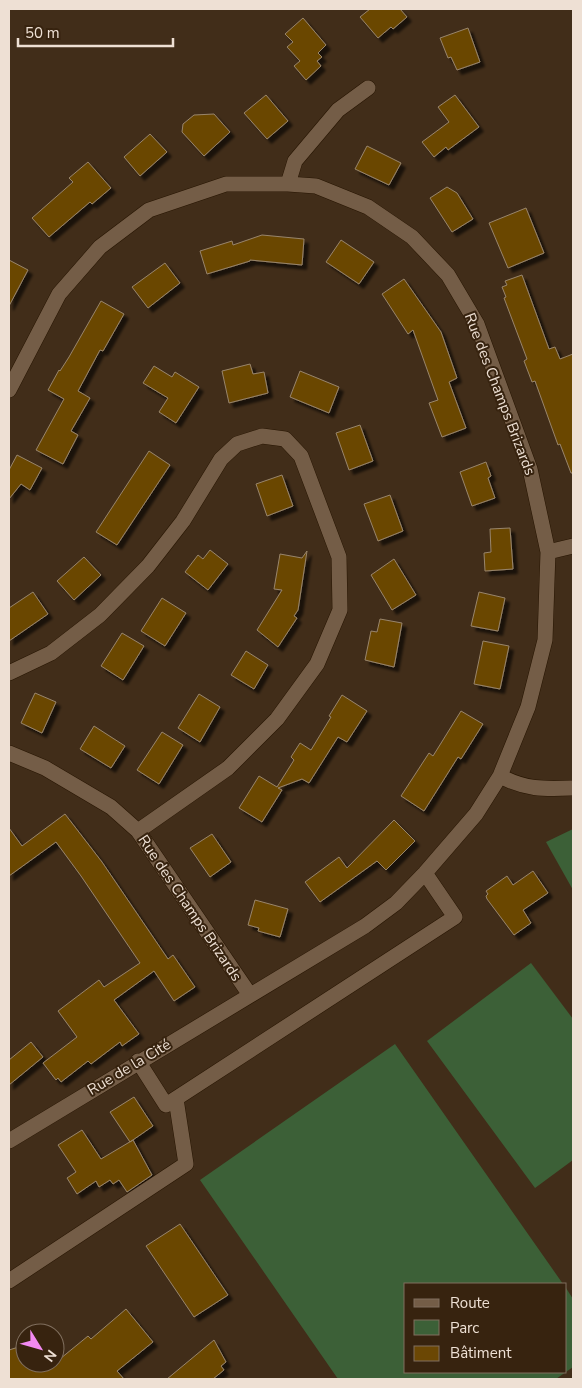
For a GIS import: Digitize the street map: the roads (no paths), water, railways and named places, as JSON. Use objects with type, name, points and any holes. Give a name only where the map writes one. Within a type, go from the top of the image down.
[{"type":"street","points":[[288,184],[295,161],[307,146],[338,110],[368,88]]},
{"type":"street","name":"Rue des Champs Brizards","points":[[9,390],[59,294],[100,247],[149,210],[226,184],[316,186],[368,207],[412,237],[448,275],[477,324],[530,469],[548,552],[545,640],[528,706],[500,776],[476,814],[425,873],[396,903],[365,926],[250,995],[138,831],[111,807],[45,768],[9,754]]},
{"type":"street","points":[[9,673],[51,653],[100,616],[148,566],[183,521],[221,458],[238,444],[262,436],[285,439],[301,456],[339,557],[340,610],[317,664],[277,719],[228,768],[138,831]]},
{"type":"street","points":[[548,552],[573,546]]},
{"type":"street","points":[[500,776],[514,784],[540,789],[573,788]]},
{"type":"street","points":[[138,1062],[166,1105],[455,917],[425,873]]},
{"type":"street","name":"Rue de la Cité","points":[[9,1140],[250,995]]},
{"type":"street","points":[[9,1281],[186,1164],[176,1099]]}]
